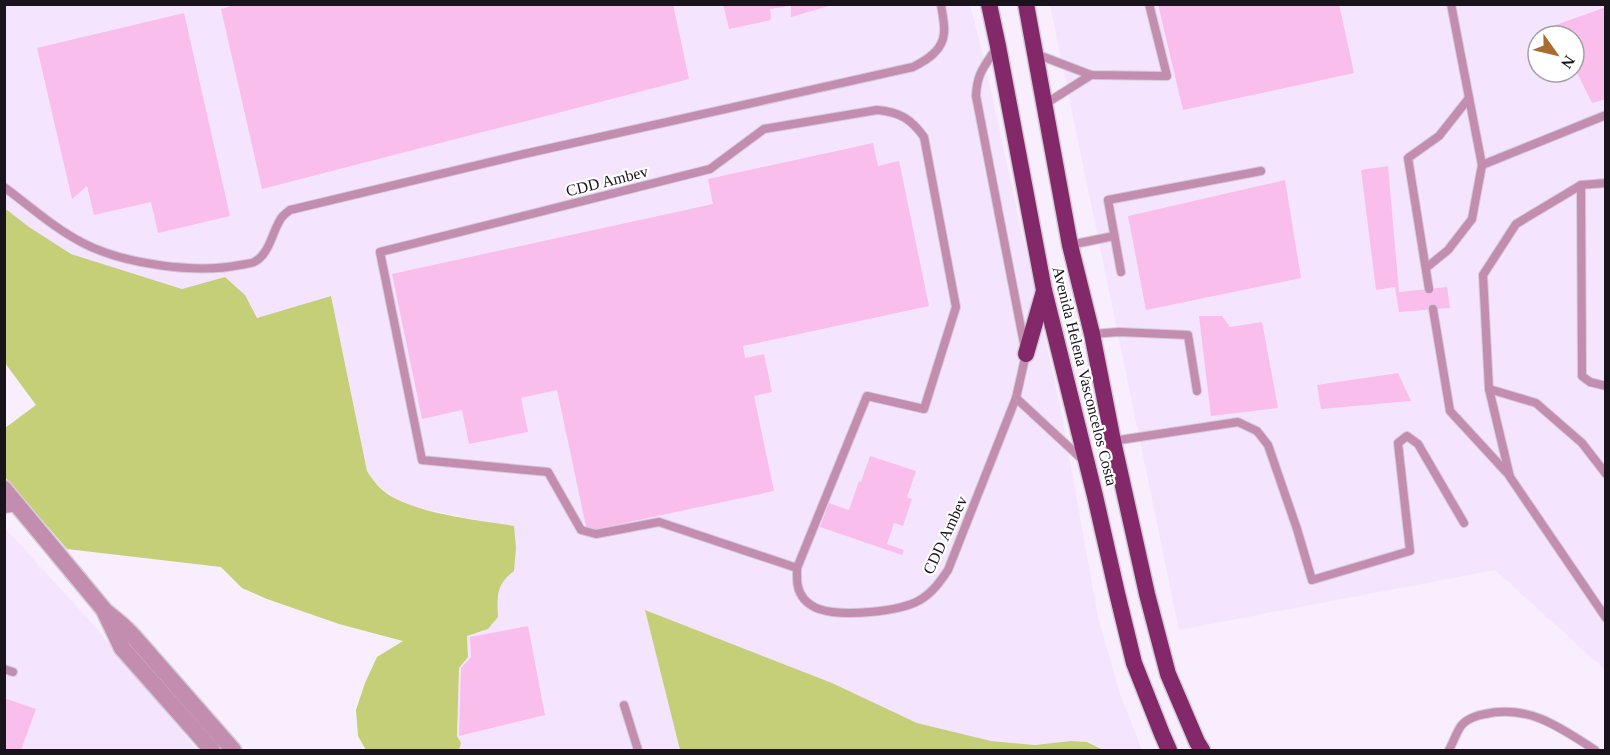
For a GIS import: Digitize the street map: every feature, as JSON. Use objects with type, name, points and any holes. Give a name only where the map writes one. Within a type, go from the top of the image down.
[{"type":"highway","name":"Avenida Helena Vasconcelos Costa","points":[[988,4],[1044,290],[1134,663],[1169,750]]},
{"type":"highway","name":"Avenida Helena Vasconcelos Costa","points":[[1026,4],[1070,245],[1092,334],[1147,594],[1168,675],[1202,750]]},
{"type":"highway","points":[[1026,354],[1044,290]]},
{"type":"street","points":[[4,489],[12,508],[105,611],[134,637],[233,750]]},
{"type":"street","points":[[105,611],[122,648],[212,750]]},
{"type":"lane","points":[[4,188],[46,221],[106,254],[197,269],[230,267],[255,262],[268,246],[280,218],[290,210],[524,154],[914,67],[928,60],[938,50],[945,34],[940,4]]},
{"type":"lane","points":[[1036,54],[1091,75],[1167,76],[1149,4]]},
{"type":"lane","points":[[1426,268],[1448,250],[1472,219],[1482,165],[1451,4]]},
{"type":"lane","points":[[998,46],[981,70],[977,81],[976,96],[1026,354]]},
{"type":"lane","points":[[1045,104],[1091,75]]},
{"type":"lane","points":[[1429,289],[1408,158],[1439,136],[1469,98]]},
{"type":"lane","name":"CDD Ambev","points":[[797,568],[659,522],[596,534],[581,530],[548,472],[422,460],[380,252],[710,169],[764,129],[877,110],[901,115],[915,125],[924,137],[956,307],[924,408],[867,396],[797,568],[796,585],[805,600],[818,609],[836,612],[888,611],[909,606],[922,599],[937,586],[948,570],[1016,398],[1026,354]]},
{"type":"lane","points":[[1482,165],[1605,115]]},
{"type":"lane","points":[[1121,272],[1108,200],[1261,171]]},
{"type":"lane","points":[[1510,477],[1489,390],[1483,275],[1516,224],[1581,185],[1605,183]]},
{"type":"lane","points":[[1581,185],[1582,376],[1590,382],[1605,386]]},
{"type":"lane","points":[[1070,245],[1114,236]]},
{"type":"lane","points":[[1433,309],[1450,411],[1510,477],[1605,618]]},
{"type":"lane","points":[[1092,334],[1119,332],[1188,335],[1197,391]]},
{"type":"lane","points":[[1489,390],[1536,403],[1582,443],[1605,474]]},
{"type":"lane","points":[[1016,398],[1087,464]]},
{"type":"lane","points":[[1113,441],[1238,422],[1257,431],[1268,445],[1312,580],[1410,551],[1398,443],[1407,436],[1418,444],[1464,523]]},
{"type":"lane","points":[[4,669],[13,672]]},
{"type":"lane","points":[[624,705],[638,750]]},
{"type":"lane","points":[[1449,750],[1462,724],[1477,716],[1496,711],[1513,711],[1531,714],[1565,730],[1595,750]]},
{"type":"shaded area","points":[[4,5],[970,5],[984,59],[1061,411],[1098,617],[1120,694],[1142,750],[1103,750],[1087,742],[1071,741],[1035,745],[991,741],[917,723],[832,683],[646,611],[680,750],[459,750],[460,743],[457,737],[459,668],[468,657],[467,636],[488,629],[498,617],[497,595],[504,578],[514,526],[406,505],[381,489],[367,471],[331,296],[257,318],[245,295],[225,277],[182,289],[71,254],[5,210]]},
{"type":"shaded area","points":[[1050,5],[1605,5],[1605,670],[1495,570],[1179,630]]},
{"type":"shaded area","points":[[4,527],[89,620],[197,750],[5,750]]},
{"type":"green space","points":[[5,210],[71,254],[182,289],[225,277],[245,295],[257,318],[331,296],[367,471],[375,483],[393,497],[425,510],[514,526],[516,548],[514,571],[504,581],[499,591],[498,617],[488,629],[467,636],[468,657],[459,668],[457,736],[461,743],[459,750],[366,750],[358,736],[356,710],[377,657],[403,641],[339,624],[267,599],[242,588],[221,567],[67,549],[5,477],[5,428],[36,405],[5,363]]},
{"type":"green space","points":[[645,610],[832,683],[917,723],[991,741],[1035,745],[1071,741],[1087,742],[1103,750],[680,750]]},
{"type":"building","points":[[238,4],[673,4],[689,79],[262,189],[221,9]]},
{"type":"building","points":[[723,4],[789,4],[789,6],[770,9],[771,20],[729,29]]},
{"type":"building","points":[[791,4],[832,4],[832,5],[791,17]]},
{"type":"building","points":[[1158,4],[1339,4],[1354,73],[1183,110]]},
{"type":"building","points":[[1606,7],[1606,99],[1592,103],[1582,84],[1586,84],[1586,24],[1559,24]]},
{"type":"building","points":[[184,13],[230,216],[158,233],[151,202],[94,215],[87,186],[72,199],[37,48]]},
{"type":"building","points":[[873,143],[878,166],[899,161],[929,306],[743,346],[745,358],[764,354],[772,392],[754,396],[774,491],[587,531],[557,390],[521,398],[528,432],[469,444],[462,410],[422,419],[392,274],[713,204],[708,179]]},
{"type":"building","points":[[1388,166],[1399,292],[1447,287],[1450,308],[1399,312],[1395,287],[1376,290],[1361,170]]},
{"type":"building","points":[[1285,180],[1301,278],[1146,310],[1128,216]]},
{"type":"building","points":[[1199,316],[1222,316],[1230,327],[1262,322],[1278,408],[1211,416]]},
{"type":"building","points":[[1398,373],[1411,401],[1321,409],[1317,385]]},
{"type":"building","points":[[870,456],[916,471],[907,497],[912,499],[903,526],[894,523],[887,544],[904,550],[902,555],[820,527],[829,503],[849,510]]},
{"type":"building","points":[[528,626],[545,715],[459,736],[461,668],[471,657],[470,637]]},
{"type":"building","points":[[4,698],[36,709],[21,750],[4,750]]}]
